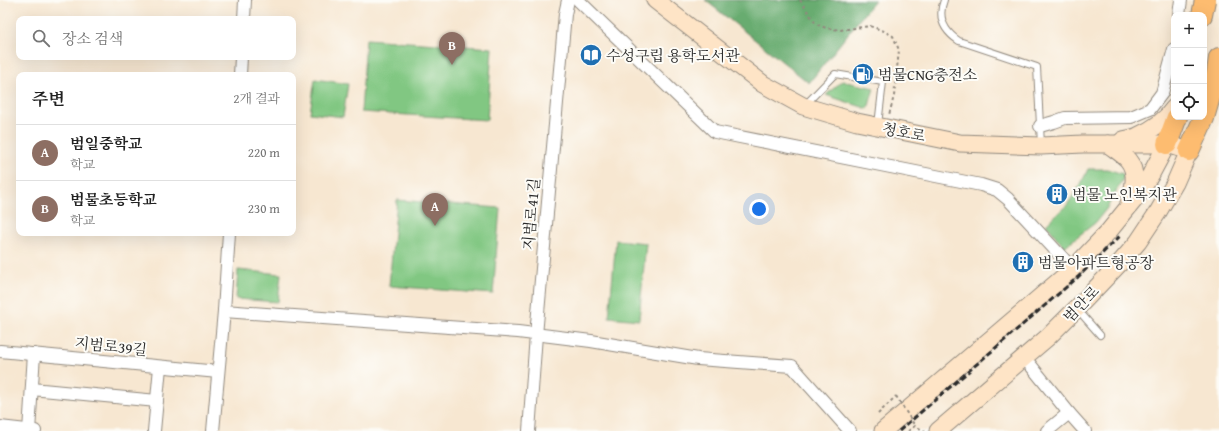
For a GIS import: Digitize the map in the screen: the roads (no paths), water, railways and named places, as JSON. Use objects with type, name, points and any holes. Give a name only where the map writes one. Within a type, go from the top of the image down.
[{"type":"highway","points":[[1203,12],[1205,0]]},
{"type":"highway","name":"범안로","points":[[1189,151],[1204,118],[1218,68]]},
{"type":"highway","name":"범안로","points":[[1167,144],[1176,120]]},
{"type":"main road","name":"청호로","points":[[654,0],[763,84],[803,106],[857,122],[960,143],[1041,146],[1083,144],[1167,144],[1189,151]]},
{"type":"main road","points":[[1108,144],[1137,137],[1158,124],[1171,113]]},
{"type":"main road","points":[[1108,144],[1128,160],[1134,171],[1133,191],[1126,211]]},
{"type":"main road","name":"범안로","points":[[883,431],[1073,269],[1109,231],[1139,194],[1167,144]]},
{"type":"main road","name":"범안로","points":[[938,431],[1048,337],[1138,242],[1171,190],[1189,151]]},
{"type":"street","points":[[244,16],[245,0]]},
{"type":"street","name":"지범로41길","points":[[529,431],[536,335],[565,14],[568,0]]},
{"type":"street","points":[[578,0],[715,132],[981,185],[997,190],[1008,199],[1073,269]]},
{"type":"street","points":[[1179,12],[1181,0]]},
{"type":"street","points":[[240,72],[241,60]]},
{"type":"street","points":[[1040,126],[1065,118],[1131,117],[1150,109],[1162,92],[1171,60]]},
{"type":"street","points":[[213,431],[224,311],[229,236]]},
{"type":"street","points":[[224,311],[518,332],[591,341],[698,359],[792,366],[850,431]]},
{"type":"street","name":"지범로39길","points":[[0,351],[218,372]]},
{"type":"street","points":[[0,427],[31,431],[34,354]]},
{"type":"street","points":[[1024,357],[1085,431]]},
{"type":"street","points":[[154,431],[160,366]]},
{"type":"street","points":[[32,389],[157,401]]},
{"type":"street","points":[[1047,431],[1069,413]]},
{"type":"lane","points":[[944,0],[941,7],[942,18],[950,35],[959,41],[1036,67],[1041,146]]},
{"type":"lane","points":[[803,106],[835,74],[882,82],[882,128]]},
{"type":"lane","points":[[1077,308],[1100,334]]},
{"type":"railway","points":[[899,431],[1078,277],[1121,235]]},
{"type":"place","name":"수성구립 용학도서관","points":[[591,55]]},
{"type":"place","name":"범물초등학교","points":[[452,65]]},
{"type":"place","name":"범물CNG충전소","points":[[863,74]]},
{"type":"place","name":"범물 노인복지관","points":[[1057,194]]},
{"type":"place","name":"범일중학교","points":[[435,226]]},
{"type":"place","name":"범물아파트형공장","points":[[1023,262]]}]
